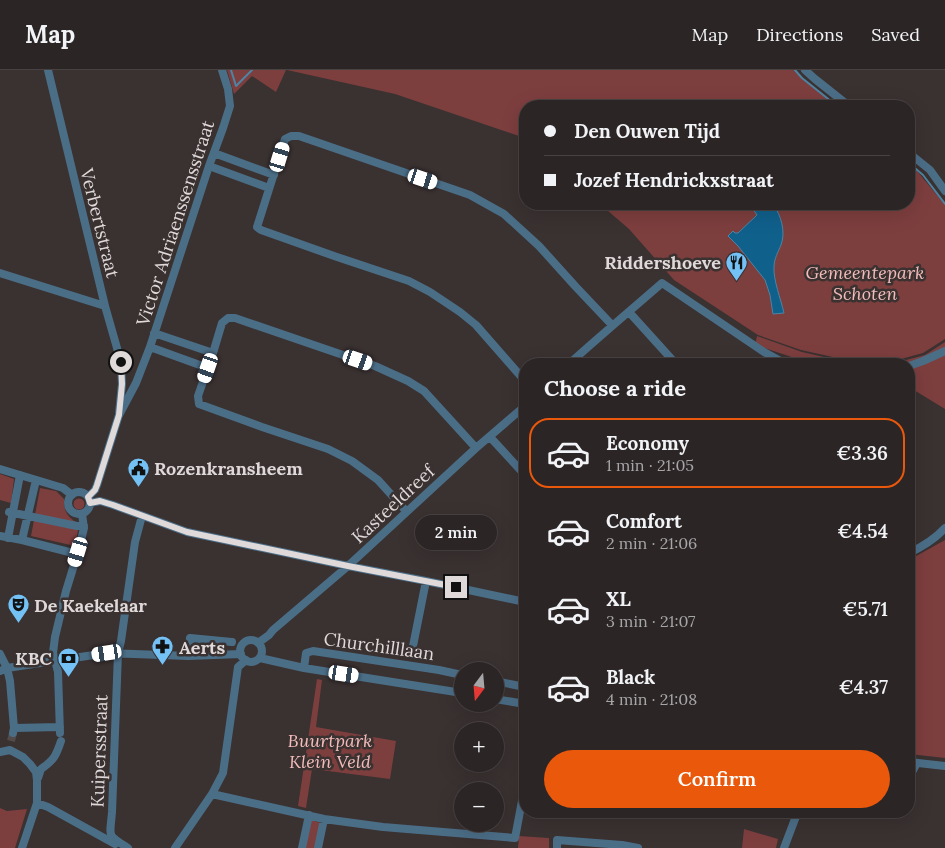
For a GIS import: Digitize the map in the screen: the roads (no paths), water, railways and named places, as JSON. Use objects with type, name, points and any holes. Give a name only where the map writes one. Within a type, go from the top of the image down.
[{"type":"street","name":"Verbertstraat","points":[[48,70],[105,306],[121,362],[122,384],[119,415]]},
{"type":"street","name":"Victor Adriaenssensstraat","points":[[136,383],[150,347],[230,106],[228,89],[222,70]]},
{"type":"street","points":[[805,70],[841,100]]},
{"type":"street","points":[[519,374],[476,325],[430,292],[409,281],[257,227],[285,139],[291,136],[299,136],[470,195],[504,214],[540,246],[612,325]]},
{"type":"street","points":[[214,153],[274,174]]},
{"type":"street","points":[[915,159],[930,170],[945,191]]},
{"type":"street","points":[[209,166],[270,188]]},
{"type":"street","points":[[0,273],[105,306]]},
{"type":"street","points":[[576,358],[662,283],[775,358]]},
{"type":"street","points":[[629,312],[671,358]]},
{"type":"street","points":[[406,511],[378,480],[352,460],[328,449],[198,404],[198,396],[222,323],[228,318],[235,318],[375,366],[408,381],[424,391],[476,448]]},
{"type":"street","points":[[154,333],[213,353]]},
{"type":"street","points":[[150,347],[208,368]]},
{"type":"street","points":[[915,364],[945,352]]},
{"type":"street","name":"Verbertstraat","points":[[82,514],[88,510],[89,500],[97,485],[119,415],[136,383]]},
{"type":"street","points":[[122,384],[136,383]]},
{"type":"street","name":"Kasteeldreef","points":[[258,643],[348,566],[406,511],[519,411]]},
{"type":"street","points":[[490,436],[519,468]]},
{"type":"street","points":[[0,469],[63,488],[72,496]]},
{"type":"street","points":[[20,475],[4,537],[69,552],[78,552]]},
{"type":"street","points":[[22,540],[36,480]]},
{"type":"street","points":[[37,780],[41,768],[51,762],[57,755],[60,734],[58,672],[54,653],[66,590],[84,526],[82,514],[75,514],[70,509],[68,502],[78,492],[82,493],[89,500],[113,505],[187,532],[519,601]]},
{"type":"street","points":[[11,513],[84,526]]},
{"type":"street","name":"Kuipersstraat","points":[[128,848],[112,838],[110,834],[118,653],[135,542],[142,516]]},
{"type":"street","points":[[915,550],[938,536],[945,528]]},
{"type":"street","points":[[413,646],[426,581]]},
{"type":"street","points":[[188,656],[190,638],[232,642]]},
{"type":"street","points":[[251,640],[258,643],[262,648],[260,658],[253,662],[242,657],[240,654],[241,646],[251,640]]},
{"type":"street","name":"Churchilllaan","points":[[304,668],[306,653],[313,651],[454,673]]},
{"type":"street","points":[[4,669],[107,653],[188,656],[240,654]]},
{"type":"street","points":[[0,654],[4,669],[10,680],[13,716],[13,734],[10,750]]},
{"type":"street","name":"Churchilllaan","points":[[260,658],[304,668],[454,692]]},
{"type":"street","points":[[175,848],[212,794],[223,773],[238,667],[246,660]]},
{"type":"street","points":[[504,683],[519,686]]},
{"type":"street","points":[[504,700],[519,703]]},
{"type":"street","points":[[13,734],[60,734]]},
{"type":"street","points":[[0,752],[10,750],[23,757],[36,772],[38,803],[22,848]]},
{"type":"street","points":[[915,762],[945,766]]},
{"type":"street","points":[[212,794],[324,819],[383,827],[515,838],[519,817]]},
{"type":"street","points":[[38,803],[122,848]]},
{"type":"street","points":[[302,848],[309,815]]},
{"type":"street","points":[[784,848],[795,818]]},
{"type":"street","points":[[318,848],[324,819]]},
{"type":"street","points":[[557,848],[557,840],[638,848]]},
{"type":"water","points":[[754,210],[776,210],[780,218],[783,235],[776,256],[774,272],[784,313],[773,314],[765,280],[728,236],[733,231],[738,233],[757,215]]},
{"type":"waterway","points":[[231,70],[236,86],[252,70]]},
{"type":"waterway","points":[[795,70],[830,100]]},
{"type":"waterway","points":[[915,168],[923,175],[945,204]]},
{"type":"tunnel","points":[[11,741],[13,733]]},
{"type":"place","name":"Riddershoeve","points":[[737,281]]},
{"type":"place","name":"Rozenkransheem","points":[[138,487]]},
{"type":"place","name":"De Kaekelaar","points":[[18,624]]},
{"type":"place","name":"Aerts","points":[[163,666]]},
{"type":"place","name":"KBC","points":[[68,677]]},
{"type":"park label","name":"Gemeentepark Schoten","points":[[865,282]]},
{"type":"park label","name":"Buurtpark Klein Veld","points":[[330,750]]}]
